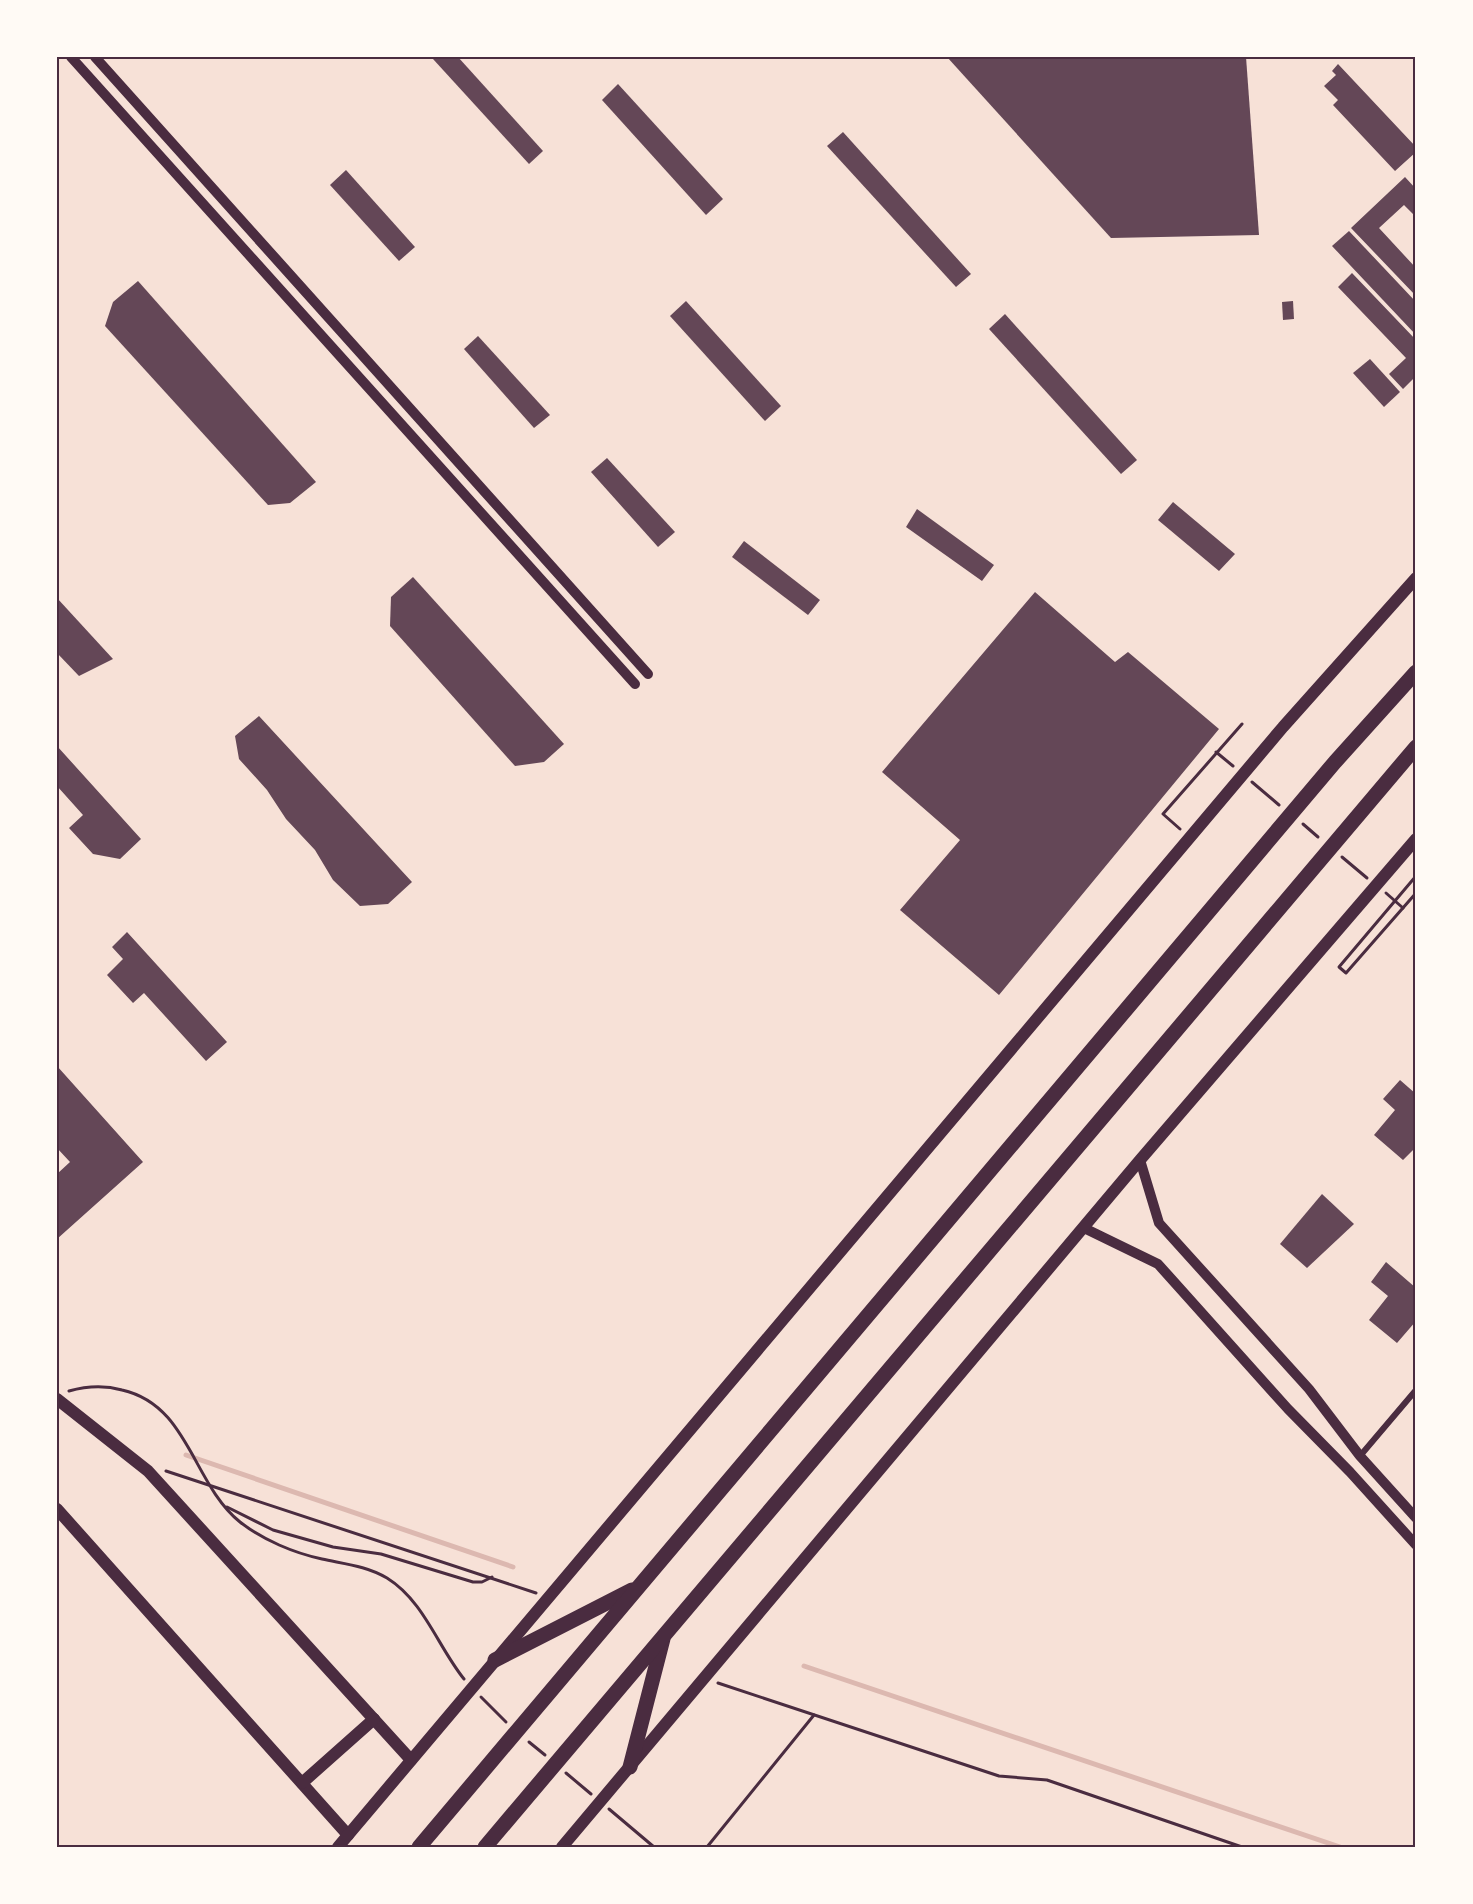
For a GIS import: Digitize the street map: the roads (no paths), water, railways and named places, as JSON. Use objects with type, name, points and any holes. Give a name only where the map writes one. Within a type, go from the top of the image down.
[{"type":"highway","points":[[419,1847],[1335,762],[1416,672]]},
{"type":"highway","points":[[484,1847],[1416,747]]},
{"type":"highway","points":[[495,1660],[640,1586]]},
{"type":"highway","points":[[630,1767],[664,1635]]},
{"type":"main road","points":[[338,1847],[1283,727],[1416,578]]},
{"type":"main road","points":[[562,1847],[1140,1160],[1416,839]]},
{"type":"main road","points":[[58,1396],[141,1465],[411,1760]]},
{"type":"main road","points":[[57,1509],[348,1835]]},
{"type":"main road","points":[[302,1782],[374,1719]]},
{"type":"street","points":[[71,57],[634,684]]},
{"type":"street","points":[[94,57],[648,674]]},
{"type":"street","points":[[1140,1160],[1159,1223],[1309,1389],[1360,1456],[1416,1518]]},
{"type":"street","points":[[1084,1228],[1158,1264],[1288,1409],[1350,1472],[1416,1545]]},
{"type":"street","points":[[1360,1456],[1416,1390]]},
{"type":"waterway","points":[[186,1455],[513,1567]]},
{"type":"waterway","points":[[804,1666],[1340,1847]]}]
